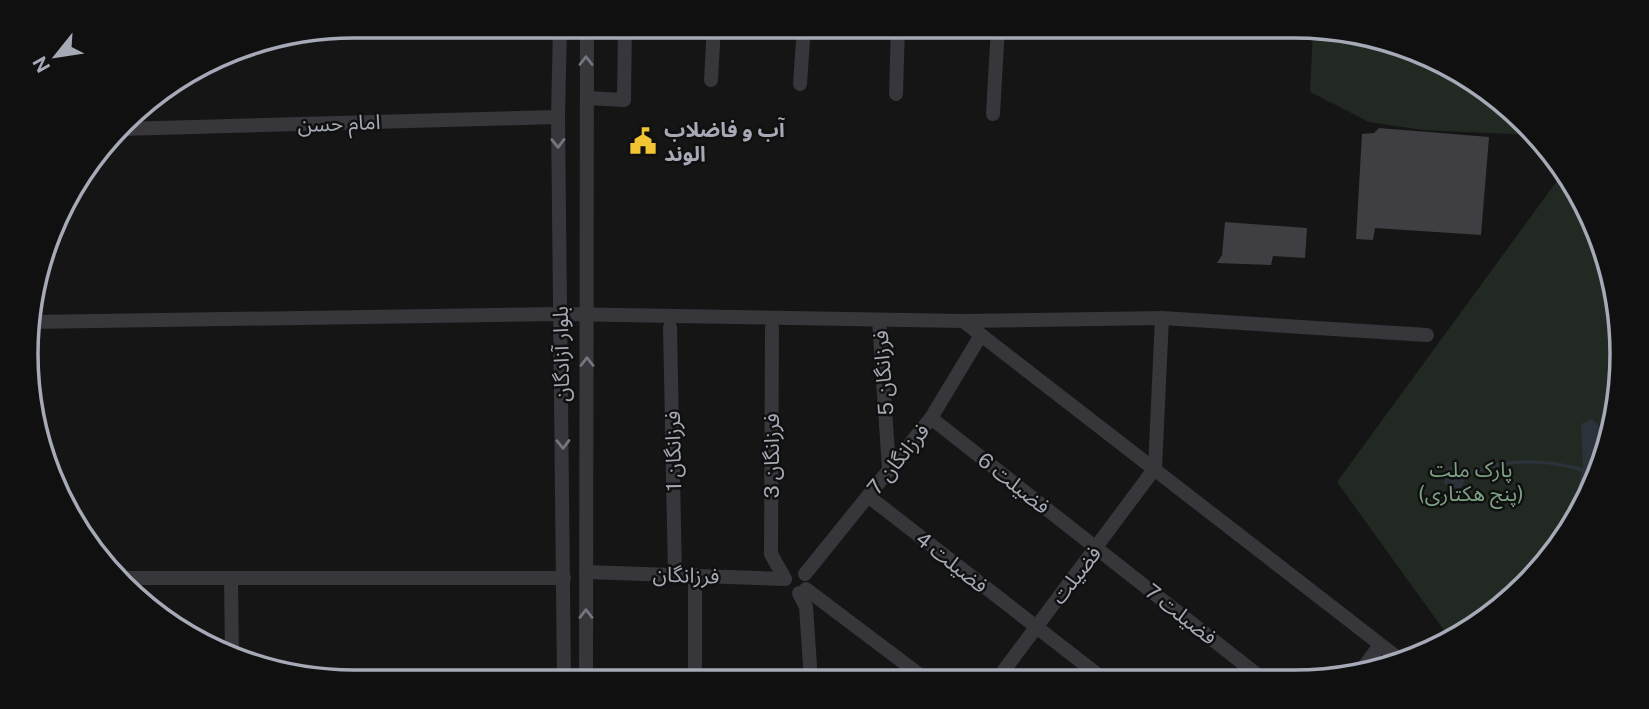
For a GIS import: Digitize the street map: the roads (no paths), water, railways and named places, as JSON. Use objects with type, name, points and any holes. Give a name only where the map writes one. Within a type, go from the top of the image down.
[{"type":"street","name":"بلوار آزادگان","points":[[560,38],[558,117],[564,670]]},
{"type":"street","name":"بلوار آزادگان","points":[[586,670],[587,38]]},
{"type":"street","points":[[587,98],[624,100],[625,38]]},
{"type":"street","points":[[710,80],[713,38]]},
{"type":"street","points":[[800,84],[803,38]]},
{"type":"street","points":[[896,94],[898,38]]},
{"type":"street","points":[[993,114],[997,38]]},
{"type":"street","name":"امام حسن","points":[[134,129],[558,117]]},
{"type":"street","points":[[40,322],[561,314],[963,321],[1162,318],[1427,335]]},
{"type":"street","points":[[1155,468],[1162,318]]},
{"type":"street","name":"فرزانگان 5","points":[[879,320],[889,469]]},
{"type":"street","points":[[963,321],[1393,655]]},
{"type":"street","name":"فرزانگان 1","points":[[670,327],[675,575]]},
{"type":"street","name":"فرزانگان 3","points":[[772,328],[771,554],[785,579]]},
{"type":"street","name":"فرزانگان 7","points":[[803,585],[868,496],[931,418],[981,335]]},
{"type":"street","name":"فضیلت 6","points":[[931,418],[1097,548]]},
{"type":"street","name":"فضیلت","points":[[1004,670],[1155,468]]},
{"type":"street","name":"فضیلت 4","points":[[868,496],[1092,670]]},
{"type":"street","name":"فضیلت 7","points":[[1097,548],[1251,670]]},
{"type":"street","name":"فرزانگان","points":[[586,572],[785,579],[790,573],[798,571],[803,585]]},
{"type":"street","points":[[695,575],[695,670]]},
{"type":"street","points":[[131,578],[564,578]]},
{"type":"street","points":[[231,579],[232,645]]},
{"type":"street","points":[[803,585],[914,670]]},
{"type":"street","points":[[803,585],[810,670]]},
{"type":"street","points":[[1367,662],[1380,645]]},
{"type":"place","name":"آب و فاضلاب الوند","points":[[643,141]]},
{"type":"park label","name":"پارک ملت (پنج هکتاری)","points":[[1471,481]]}]
